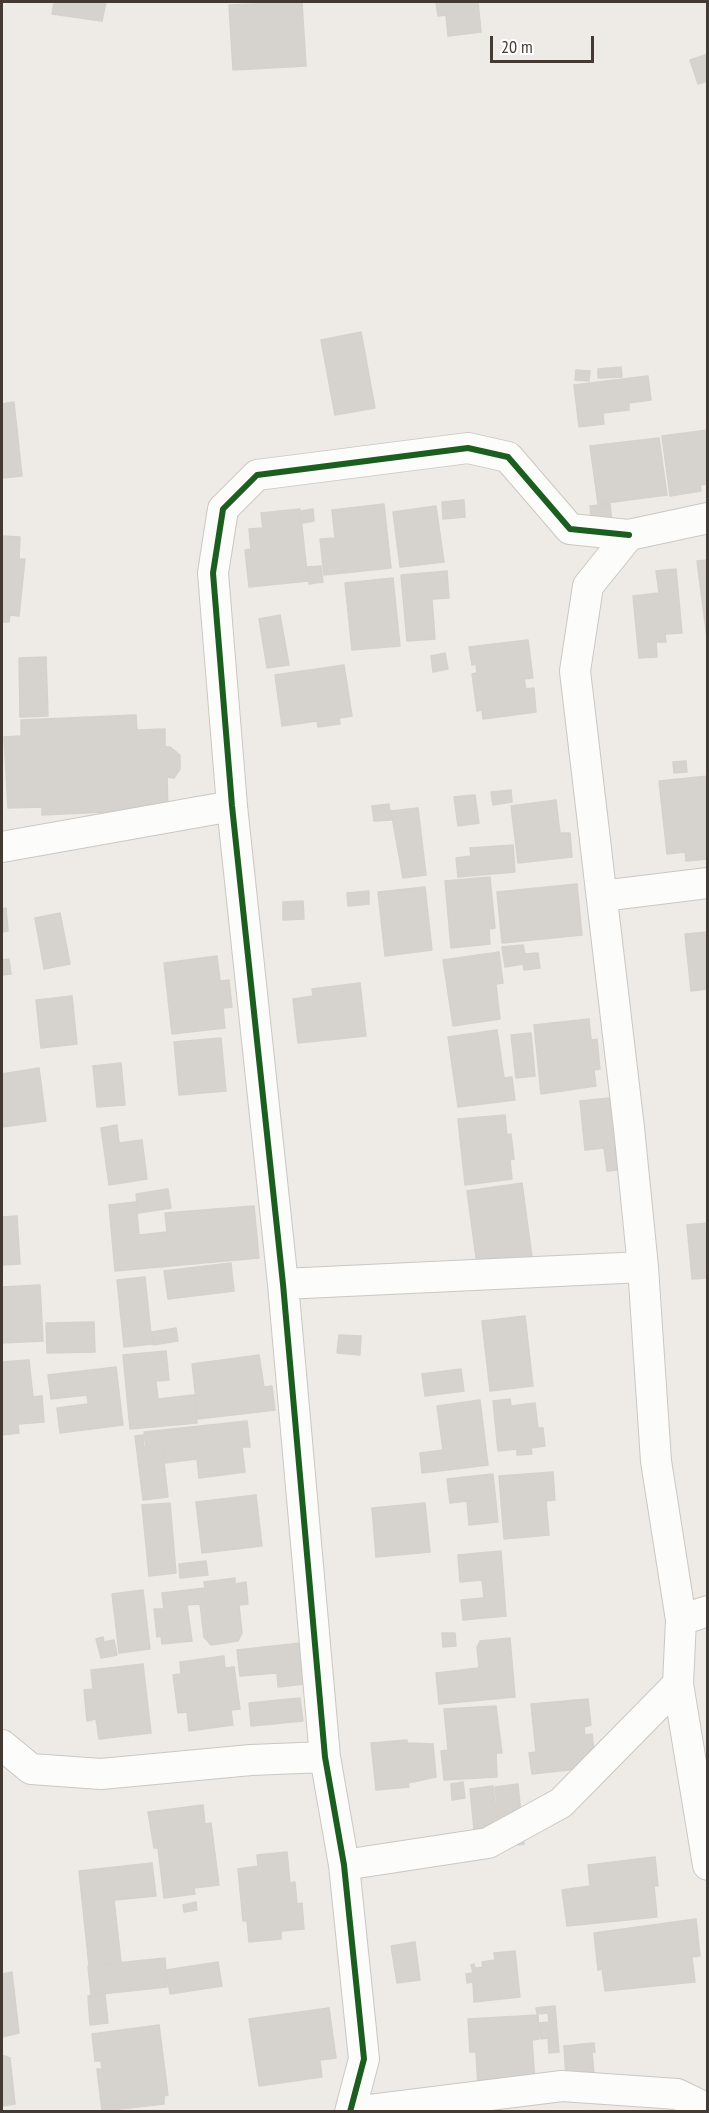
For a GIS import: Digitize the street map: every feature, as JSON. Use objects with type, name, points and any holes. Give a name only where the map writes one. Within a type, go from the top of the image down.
[{"type":"street","points":[[708,518],[629,535],[570,529],[508,457],[468,448],[257,475],[223,509],[213,573],[232,806],[283,1284],[325,1757],[344,1865],[364,2059],[352,2112],[562,2086],[677,2094],[708,2109]]},
{"type":"street","points":[[629,535],[588,586],[575,671],[643,1267],[656,1461],[694,1615],[678,1684],[708,1865]]},
{"type":"street","points":[[2,848],[232,806]]},
{"type":"street","points":[[602,896],[708,883]]},
{"type":"street","points":[[283,1284],[643,1267]]},
{"type":"street","points":[[344,1865],[488,1843],[561,1803],[678,1684]]},
{"type":"street","points":[[2,1745],[31,1769],[101,1774],[325,1757]]},
{"type":"building","points":[[54,2],[106,2],[102,21],[52,14]]},
{"type":"building","points":[[302,2],[306,66],[233,70],[229,5]]},
{"type":"building","points":[[436,2],[478,2],[481,32],[448,36],[446,15],[438,16]]},
{"type":"building","points":[[708,54],[708,81],[698,84],[690,60]]},
{"type":"building","points":[[361,332],[375,408],[335,415],[321,340]]},
{"type":"building","points":[[621,367],[622,377],[598,378],[598,369]]},
{"type":"building","points":[[576,370],[590,371],[589,381],[575,380]]},
{"type":"building","points":[[648,376],[651,400],[629,403],[629,410],[603,413],[604,424],[579,427],[574,385]]},
{"type":"building","points":[[14,402],[22,476],[2,478],[2,404]]},
{"type":"building","points":[[708,430],[708,484],[700,485],[701,491],[670,496],[662,436]]},
{"type":"building","points":[[659,438],[667,495],[598,504],[590,446]]},
{"type":"building","points":[[464,500],[465,517],[443,519],[442,502]]},
{"type":"building","points":[[384,504],[391,568],[324,575],[320,539],[335,538],[332,510]]},
{"type":"building","points":[[610,504],[612,523],[592,525],[590,506]]},
{"type":"building","points":[[436,506],[444,562],[400,567],[393,512]]},
{"type":"building","points":[[300,509],[308,581],[249,587],[245,550],[251,549],[249,529],[263,528],[261,513]]},
{"type":"building","points":[[313,509],[314,521],[303,523],[301,511]]},
{"type":"building","points":[[2,536],[20,537],[19,559],[25,559],[19,616],[10,615],[9,622],[2,622]]},
{"type":"building","points":[[708,560],[708,646],[697,561]]},
{"type":"building","points":[[321,566],[323,582],[309,584],[307,567]]},
{"type":"building","points":[[676,569],[682,633],[665,634],[666,642],[656,642],[657,657],[639,658],[633,596],[659,593],[656,571]]},
{"type":"building","points":[[447,571],[449,598],[432,599],[435,639],[407,641],[401,575]]},
{"type":"building","points":[[393,578],[400,646],[352,650],[345,583]]},
{"type":"building","points":[[280,615],[289,665],[267,668],[259,619]]},
{"type":"building","points":[[528,640],[533,678],[524,679],[526,689],[534,688],[536,712],[483,719],[482,710],[477,711],[472,674],[477,673],[476,664],[472,665],[469,647]]},
{"type":"building","points":[[445,653],[448,669],[433,672],[431,656]]},
{"type":"building","points":[[46,657],[48,716],[20,717],[19,658]]},
{"type":"building","points":[[344,665],[352,716],[339,718],[340,724],[318,727],[317,721],[282,726],[275,675]]},
{"type":"building","points":[[136,715],[137,730],[165,729],[165,747],[170,747],[180,755],[180,769],[174,778],[167,777],[168,809],[42,815],[42,807],[8,808],[4,737],[21,736],[21,720]]},
{"type":"building","points":[[686,761],[687,772],[674,773],[673,762]]},
{"type":"building","points":[[708,776],[708,859],[686,861],[685,852],[667,854],[659,781]]},
{"type":"building","points":[[511,790],[512,802],[493,805],[491,792]]},
{"type":"building","points":[[475,795],[479,823],[458,826],[454,797]]},
{"type":"building","points":[[556,800],[560,833],[570,833],[572,857],[518,863],[511,806]]},
{"type":"building","points":[[389,804],[391,820],[374,821],[372,806]]},
{"type":"building","points":[[418,808],[426,875],[403,878],[391,811]]},
{"type":"building","points":[[513,845],[515,872],[458,877],[456,858],[471,856],[470,848]]},
{"type":"building","points":[[490,877],[495,928],[489,929],[490,944],[451,948],[445,881]]},
{"type":"building","points":[[577,884],[582,935],[502,943],[497,892]]},
{"type":"building","points":[[425,887],[432,950],[385,956],[378,892]]},
{"type":"building","points":[[369,891],[369,904],[348,906],[347,893]]},
{"type":"building","points":[[303,901],[304,919],[283,920],[283,902]]},
{"type":"building","points":[[6,908],[8,931],[2,932],[2,909]]},
{"type":"building","points":[[60,913],[70,964],[44,969],[35,918]]},
{"type":"building","points":[[708,932],[708,989],[691,991],[685,934]]},
{"type":"building","points":[[523,945],[525,954],[538,953],[540,968],[524,970],[523,964],[505,967],[502,947]]},
{"type":"building","points":[[499,952],[503,983],[496,984],[500,1019],[453,1026],[443,960]]},
{"type":"building","points":[[217,956],[220,981],[229,980],[232,1007],[223,1008],[225,1028],[172,1034],[164,963]]},
{"type":"building","points":[[9,959],[11,974],[2,975],[2,960]]},
{"type":"building","points":[[360,983],[366,1036],[298,1043],[293,999],[313,996],[312,989]]},
{"type":"building","points":[[72,996],[77,1044],[41,1048],[36,1000]]},
{"type":"building","points":[[589,1019],[591,1040],[597,1039],[600,1069],[594,1070],[596,1086],[541,1094],[534,1025]]},
{"type":"building","points":[[497,1030],[504,1078],[512,1077],[515,1100],[458,1107],[448,1037]]},
{"type":"building","points":[[531,1033],[535,1076],[516,1078],[511,1035]]},
{"type":"building","points":[[221,1038],[226,1091],[179,1095],[174,1042]]},
{"type":"building","points":[[121,1063],[125,1105],[97,1107],[93,1066]]},
{"type":"building","points":[[39,1068],[46,1121],[2,1127],[2,1074]]},
{"type":"building","points":[[609,1098],[617,1170],[607,1171],[604,1148],[585,1150],[580,1101]]},
{"type":"building","points":[[505,1115],[507,1135],[511,1134],[514,1159],[510,1160],[512,1179],[465,1185],[458,1119]]},
{"type":"building","points":[[117,1125],[119,1143],[142,1140],[147,1179],[109,1185],[101,1128]]},
{"type":"building","points":[[522,1183],[532,1257],[477,1265],[467,1191]]},
{"type":"building","points":[[168,1189],[171,1208],[138,1213],[136,1194]]},
{"type":"building","points":[[136,1202],[139,1235],[167,1232],[165,1213],[254,1206],[259,1258],[115,1271],[109,1205]]},
{"type":"building","points":[[17,1216],[20,1264],[2,1265],[2,1217]]},
{"type":"building","points":[[708,1223],[708,1278],[692,1279],[687,1225]]},
{"type":"building","points":[[231,1263],[234,1291],[168,1299],[164,1271]]},
{"type":"building","points":[[145,1277],[152,1344],[124,1347],[117,1280]]},
{"type":"building","points":[[40,1285],[43,1341],[2,1343],[2,1287]]},
{"type":"building","points":[[525,1316],[533,1386],[490,1391],[482,1321]]},
{"type":"building","points":[[94,1322],[95,1352],[47,1353],[46,1323]]},
{"type":"building","points":[[176,1328],[178,1341],[153,1345],[152,1332]]},
{"type":"building","points":[[339,1335],[361,1336],[360,1355],[337,1353]]},
{"type":"building","points":[[166,1351],[169,1380],[156,1381],[158,1399],[194,1395],[197,1423],[130,1429],[123,1355]]},
{"type":"building","points":[[259,1355],[264,1387],[272,1386],[275,1410],[198,1419],[192,1364]]},
{"type":"building","points":[[29,1360],[33,1397],[42,1396],[44,1422],[18,1424],[19,1433],[2,1435],[2,1362]]},
{"type":"building","points":[[116,1367],[123,1425],[60,1433],[57,1408],[88,1404],[87,1395],[51,1399],[48,1375]]},
{"type":"building","points":[[461,1369],[464,1391],[425,1396],[422,1374]]},
{"type":"building","points":[[510,1399],[511,1406],[535,1403],[538,1428],[543,1428],[545,1446],[531,1448],[532,1454],[517,1455],[517,1449],[498,1451],[493,1401]]},
{"type":"building","points":[[480,1400],[488,1465],[422,1473],[420,1453],[443,1450],[437,1406]]},
{"type":"building","points":[[247,1421],[250,1447],[242,1447],[245,1472],[199,1478],[197,1459],[165,1463],[163,1445],[146,1446],[144,1432]]},
{"type":"building","points":[[143,1435],[144,1447],[162,1445],[168,1497],[143,1500],[135,1436]]},
{"type":"building","points":[[553,1472],[555,1500],[546,1501],[549,1535],[504,1539],[499,1476]]},
{"type":"building","points":[[493,1474],[498,1522],[469,1525],[467,1501],[450,1503],[447,1479]]},
{"type":"building","points":[[256,1495],[262,1546],[202,1553],[196,1502]]},
{"type":"building","points":[[170,1503],[176,1573],[149,1576],[142,1505]]},
{"type":"building","points":[[425,1503],[430,1552],[376,1557],[372,1508]]},
{"type":"building","points":[[501,1551],[506,1616],[463,1620],[461,1600],[484,1598],[482,1580],[460,1582],[458,1555]]},
{"type":"building","points":[[206,1561],[208,1575],[180,1578],[179,1564]]},
{"type":"building","points":[[235,1578],[235,1584],[246,1582],[248,1604],[239,1605],[242,1633],[238,1641],[211,1645],[204,1637],[200,1604],[187,1605],[192,1641],[162,1644],[161,1636],[157,1637],[154,1609],[164,1609],[162,1593],[205,1588],[204,1582]]},
{"type":"building","points":[[143,1590],[150,1649],[119,1653],[112,1594]]},
{"type":"building","points":[[442,1633],[455,1633],[456,1646],[443,1647]]},
{"type":"building","points":[[103,1637],[104,1642],[114,1640],[117,1655],[101,1658],[96,1639]]},
{"type":"building","points":[[510,1638],[515,1697],[439,1704],[436,1673],[479,1668],[477,1647],[480,1641]]},
{"type":"building","points":[[301,1643],[305,1684],[278,1687],[277,1673],[240,1676],[237,1650]]},
{"type":"building","points":[[224,1656],[225,1668],[234,1667],[240,1709],[231,1710],[233,1725],[189,1731],[187,1712],[178,1713],[173,1675],[181,1674],[180,1662]]},
{"type":"building","points":[[143,1664],[151,1733],[99,1739],[96,1719],[87,1721],[84,1690],[93,1689],[91,1670]]},
{"type":"building","points":[[300,1698],[303,1721],[251,1726],[249,1703]]},
{"type":"building","points":[[588,1699],[591,1725],[584,1727],[585,1735],[592,1734],[596,1767],[532,1774],[529,1753],[536,1752],[531,1704]]},
{"type":"building","points":[[496,1706],[502,1753],[496,1753],[497,1777],[444,1780],[441,1751],[448,1750],[444,1709]]},
{"type":"building","points":[[407,1740],[407,1743],[433,1744],[436,1777],[408,1783],[409,1787],[376,1790],[371,1743]]},
{"type":"building","points":[[463,1782],[465,1798],[452,1800],[451,1784]]},
{"type":"building","points":[[518,1784],[524,1844],[501,1847],[495,1787]]},
{"type":"building","points":[[493,1786],[500,1847],[476,1850],[470,1789]]},
{"type":"building","points":[[203,1805],[205,1824],[211,1823],[219,1885],[194,1888],[195,1894],[164,1898],[158,1848],[154,1848],[148,1812]]},
{"type":"building","points":[[287,1852],[290,1883],[295,1882],[297,1904],[302,1903],[304,1929],[281,1931],[281,1939],[249,1942],[247,1921],[243,1921],[238,1869],[258,1866],[257,1855]]},
{"type":"building","points":[[655,1857],[658,1886],[654,1886],[657,1917],[567,1926],[562,1890],[590,1886],[588,1865]]},
{"type":"building","points":[[152,1863],[156,1896],[114,1900],[121,1962],[89,1966],[79,1871]]},
{"type":"building","points":[[196,1902],[197,1910],[184,1912],[183,1905]]},
{"type":"building","points":[[696,1919],[700,1956],[692,1957],[695,1982],[605,1991],[602,1969],[598,1970],[594,1933]]},
{"type":"building","points":[[415,1942],[420,1980],[397,1983],[391,1946]]},
{"type":"building","points":[[515,1951],[520,1997],[474,2002],[473,1982],[467,1983],[466,1974],[473,1973],[471,1965],[474,1964],[475,1968],[483,1967],[482,1962],[495,1960],[494,1953]]},
{"type":"building","points":[[165,1958],[167,1987],[91,1995],[88,1966]]},
{"type":"building","points":[[218,1962],[222,1986],[170,1994],[166,1970]]},
{"type":"building","points":[[12,1972],[19,2033],[2,2037],[2,1974]]},
{"type":"building","points":[[105,1994],[108,2023],[90,2025],[88,1996]]},
{"type":"building","points":[[555,2006],[559,2052],[549,2053],[548,2038],[541,2039],[539,2023],[549,2022],[548,2013],[537,2014],[536,2008]]},
{"type":"building","points":[[329,2008],[336,2058],[320,2060],[322,2077],[259,2086],[249,2019]]},
{"type":"building","points":[[538,2015],[539,2039],[532,2040],[535,2084],[478,2088],[476,2052],[470,2052],[468,2019]]},
{"type":"building","points":[[159,2025],[168,2095],[164,2096],[164,2104],[102,2111],[97,2069],[102,2069],[101,2061],[95,2061],[92,2034]]},
{"type":"building","points":[[594,2043],[595,2052],[592,2052],[594,2075],[566,2077],[564,2046]]},
{"type":"building","points":[[2,2055],[10,2058],[15,2104],[2,2106]]},
{"type":"cycle path","points":[[350,2112],[364,2059],[344,1865],[325,1757],[283,1284],[232,806],[213,573],[223,509],[257,475],[468,448],[508,457],[570,529],[629,535]]}]
